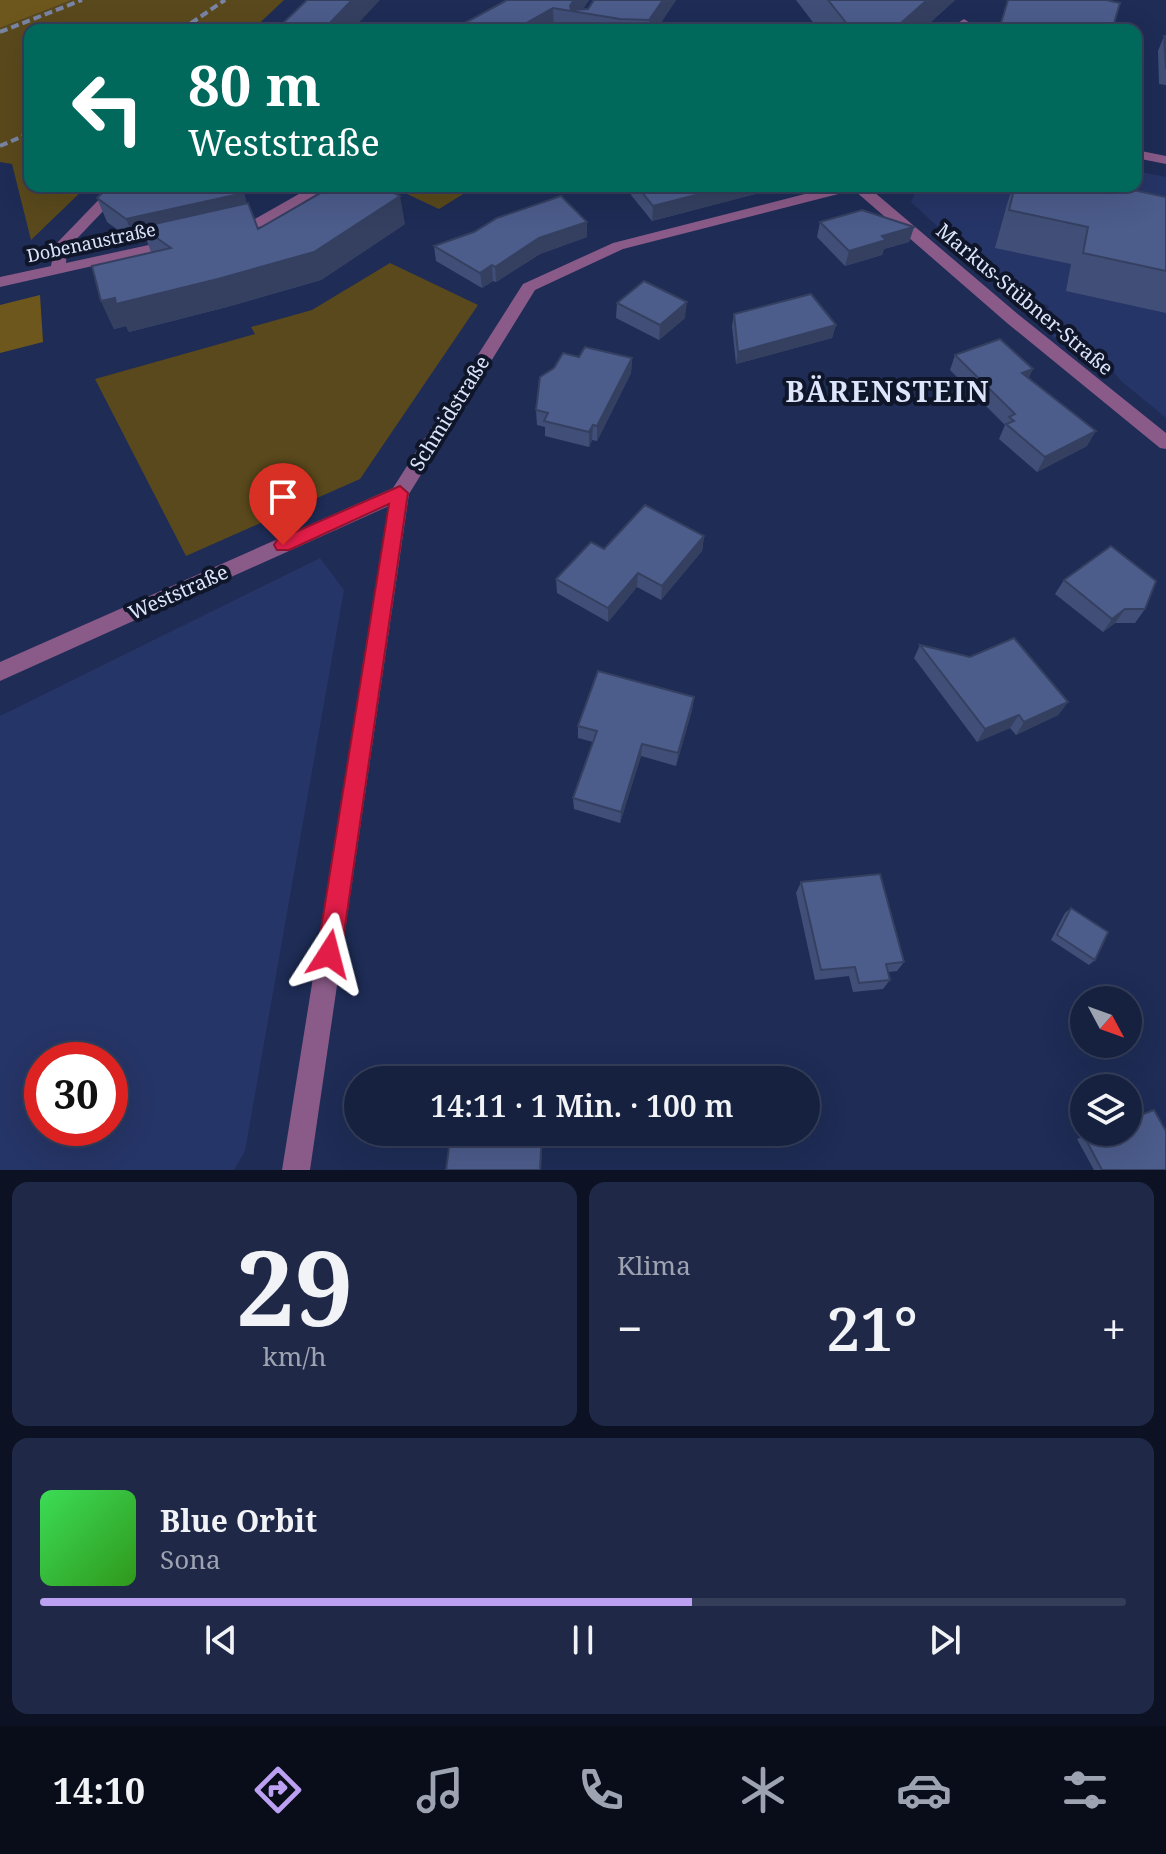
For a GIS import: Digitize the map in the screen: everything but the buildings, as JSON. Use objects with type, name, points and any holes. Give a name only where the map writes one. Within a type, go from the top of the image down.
[{"type":"street","points":[[1142,155],[1166,160]]},
{"type":"street","points":[[58,269],[60,248],[114,192]]},
{"type":"street","name":"Dobenaustraße","points":[[0,282],[258,223],[312,192]]},
{"type":"street","name":"Schmidstraße","points":[[296,1170],[400,493],[529,287],[618,246],[832,192]]},
{"type":"street","name":"Markus-Stübner-Straße","points":[[863,192],[1166,443]]},
{"type":"street","name":"Weststraße","points":[[0,672],[400,493]]},
{"type":"shaded area","points":[[0,0],[72,0],[0,28]]},
{"type":"shaded area","points":[[72,0],[284,0],[258,24],[24,24],[24,192],[81,192],[31,240],[12,164],[0,162],[0,28]]},
{"type":"shaded area","points":[[1142,172],[1166,177],[1166,418],[1121,381],[1096,351],[1053,337],[1044,317],[1049,306],[1007,291],[911,202],[915,193],[1142,192]]},
{"type":"shaded area","points":[[403,192],[466,192],[439,209]]},
{"type":"shaded area","points":[[390,263],[478,305],[360,479],[186,556],[95,379],[255,334],[251,327],[312,310]]},
{"type":"shaded area","points":[[40,295],[43,342],[0,353],[0,305]]},
{"type":"shaded area","points":[[320,558],[344,590],[245,1151],[234,1170],[0,1170],[0,716]]},
{"type":"railway","points":[[0,32],[82,0]]},
{"type":"railway","points":[[190,24],[225,0]]},
{"type":"railway","points":[[0,146],[24,136]]},
{"type":"district","name":"BÄRENSTEIN","points":[[888,391]]},
{"type":"route","points":[[283,545],[400,493],[329,954]]}]
